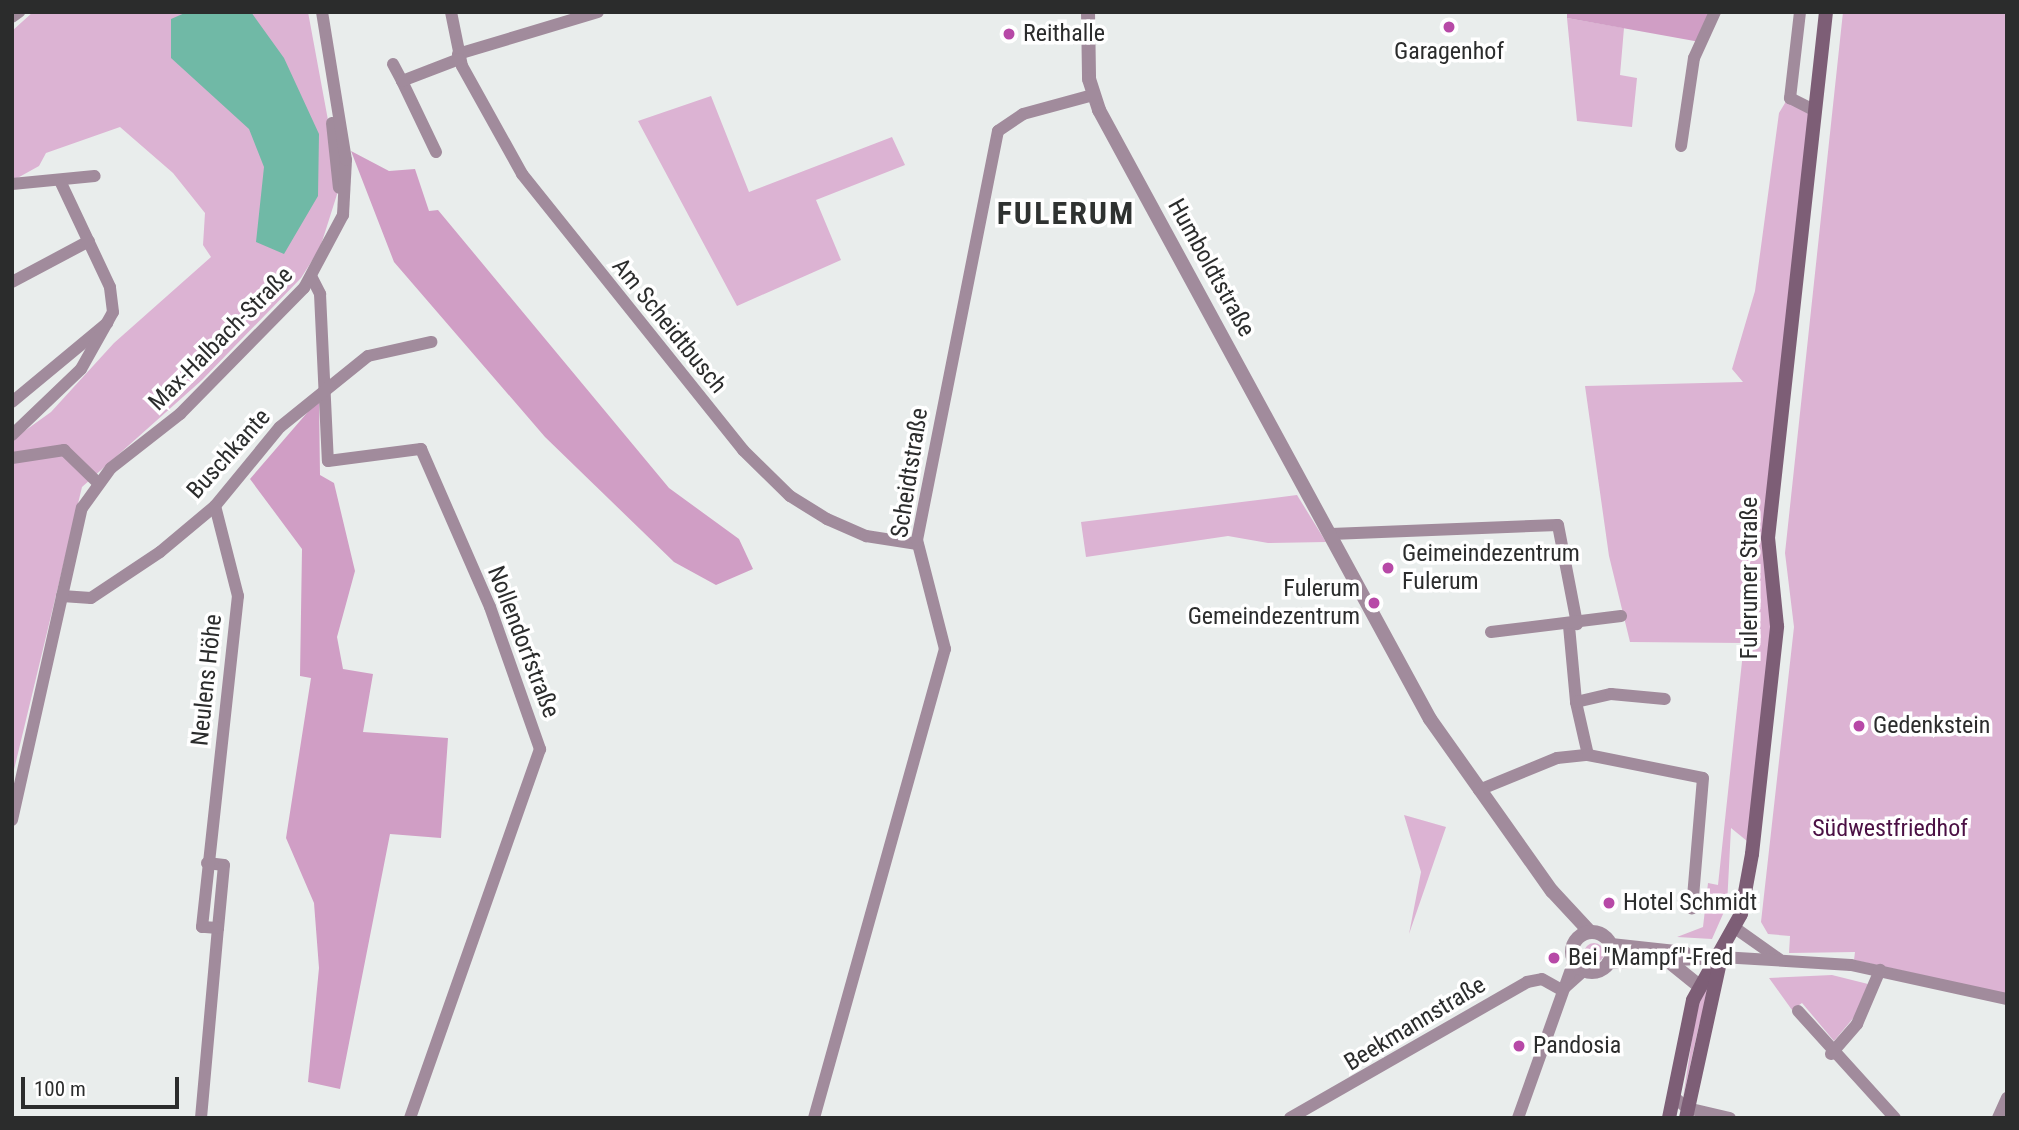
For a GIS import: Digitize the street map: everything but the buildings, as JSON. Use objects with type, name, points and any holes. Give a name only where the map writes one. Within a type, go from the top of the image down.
[{"type":"main road","name":"Fulerumer Straße","points":[[1669,1118],[1699,986],[1721,957],[1735,928],[1752,855],[1777,626],[1768,538],[1826,12]]},
{"type":"main road","name":"Fulerumer Straße","points":[[1686,1113],[1721,957]]},
{"type":"street","points":[[12,17],[19,12]]},
{"type":"street","name":"Max-Halbach-Straße","points":[[316,12],[340,180],[335,230]]},
{"type":"street","name":"Max-Halbach-Straße","points":[[12,820],[82,508],[97,482],[180,414],[312,278],[335,230],[348,180],[322,12]]},
{"type":"street","points":[[451,12],[458,56]]},
{"type":"street","points":[[402,81],[458,56],[598,12]]},
{"type":"street","name":"Humboldtstraße","points":[[1088,12],[1093,95],[1430,719],[1567,910],[1590,932],[1611,945]]},
{"type":"street","points":[[1681,146],[1694,58],[1715,12]]},
{"type":"street","points":[[1800,12],[1790,98],[1815,111]]},
{"type":"street","name":"Am Scheidtbusch","points":[[458,56],[536,194],[758,468],[804,506],[844,528],[916,544]]},
{"type":"street","points":[[393,64],[436,152]]},
{"type":"street","name":"Scheidtstraße","points":[[814,1118],[945,649],[916,544],[998,131],[1023,114],[1093,95]]},
{"type":"street","points":[[12,184],[61,183],[95,176]]},
{"type":"street","points":[[12,435],[63,389],[110,322],[115,303],[61,183]]},
{"type":"street","points":[[12,282],[89,241]]},
{"type":"street","name":"Nollendorfstraße","points":[[312,278],[320,294],[328,461],[407,447],[426,457],[540,749],[410,1118]]},
{"type":"street","points":[[12,402],[110,322]]},
{"type":"street","name":"Buschkante","points":[[62,596],[91,597],[215,506],[280,426],[326,386],[384,349],[431,342]]},
{"type":"street","points":[[12,458],[64,450],[97,482]]},
{"type":"street","name":"Neulens Höhe","points":[[201,1118],[218,928],[202,927],[238,596],[215,506]]},
{"type":"street","points":[[1331,534],[1558,525],[1573,625],[1576,702],[1588,755]]},
{"type":"street","points":[[1491,632],[1573,625],[1621,616]]},
{"type":"street","points":[[1576,702],[1611,694],[1665,699]]},
{"type":"street","points":[[1479,790],[1558,758],[1588,755],[1703,778],[1692,909]]},
{"type":"street","name":"Humboldtstraße","points":[[1518,1118],[1562,990],[1579,965],[1576,940],[1567,910]]},
{"type":"street","points":[[1735,928],[1782,961]]},
{"type":"street","points":[[1576,940],[1590,932]]},
{"type":"street","points":[[1609,962],[1611,945],[1880,970],[2007,999]]},
{"type":"street","points":[[1579,965],[1721,957]]},
{"type":"street","points":[[1667,962],[1699,986]]},
{"type":"street","points":[[1831,1054],[1857,1024],[1880,970]]},
{"type":"street","name":"Beekmannstraße","points":[[1290,1118],[1527,982],[1542,979],[1562,990]]},
{"type":"street","points":[[1798,1011],[1831,1054],[1895,1118]]},
{"type":"street","points":[[1673,1096],[1686,1113],[1730,1118]]},
{"type":"street","points":[[1998,1118],[2007,1098]]},
{"type":"green space","points":[[33,12],[308,12],[340,185],[320,248],[301,278],[202,380],[82,487],[12,778],[12,440],[51,412],[114,343],[211,257],[203,245],[205,213],[173,173],[120,127],[46,153],[39,166],[12,181],[12,31]]},
{"type":"green space","name":"Südwestfriedhof","points":[[1843,12],[2007,12],[2007,994],[1854,960],[1855,952],[1789,953],[1790,936],[1768,934],[1761,922],[1794,627],[1785,553]]},
{"type":"green space","points":[[1567,18],[1624,28],[1620,75],[1637,78],[1632,127],[1577,121]]},
{"type":"green space","points":[[711,96],[749,192],[892,137],[905,165],[816,200],[841,260],[737,306],[638,121]]},
{"type":"green space","points":[[1788,98],[1811,111],[1762,537],[1771,627],[1747,841],[1731,828],[1727,905],[1712,939],[1677,937],[1703,927],[1708,883],[1718,885],[1744,643],[1630,642],[1609,556],[1585,386],[1743,382],[1732,369],[1755,291],[1779,113]]},
{"type":"green space","points":[[1297,495],[1326,542],[1268,543],[1228,536],[1086,557],[1081,522]]},
{"type":"green space","points":[[1404,815],[1446,827],[1409,934],[1421,872]]},
{"type":"green space","points":[[1594,943],[1601,946],[1604,953],[1601,960],[1594,963],[1587,960],[1584,953],[1587,946]]},
{"type":"green space","points":[[1832,975],[1868,984],[1855,1016],[1834,1041],[1802,1003],[1792,1010],[1769,978]]},
{"type":"green space","points":[[1714,980],[1699,1025],[1683,1098],[1698,1000]]},
{"type":"shaded area","points":[[187,12],[251,12],[284,58],[319,134],[318,196],[284,254],[256,242],[264,167],[249,129],[171,58],[171,19]]},
{"type":"shaded area","points":[[1567,12],[1712,12],[1700,42],[1567,18]]},
{"type":"shaded area","points":[[351,151],[389,171],[415,169],[429,211],[438,210],[669,488],[739,539],[753,569],[716,585],[674,562],[545,437],[394,262]]},
{"type":"shaded area","points":[[319,399],[320,475],[334,483],[355,571],[337,637],[343,669],[373,674],[363,732],[448,738],[441,838],[390,834],[340,1089],[308,1082],[319,968],[314,903],[286,838],[311,678],[300,676],[302,549],[250,479]]},
{"type":"place","name":"Garagenhof","points":[[1449,27]]},
{"type":"place","name":"Reithalle","points":[[1009,34]]},
{"type":"place","name":"Geimeindezentrum Fulerum","points":[[1388,568]]},
{"type":"place","name":"Fulerum Gemeindezentrum","points":[[1374,603]]},
{"type":"place","name":"Gedenkstein","points":[[1859,726]]},
{"type":"place","name":"Hotel Schmidt","points":[[1609,903]]},
{"type":"place","name":"Bei \"Mampf\"-Fred","points":[[1554,958]]},
{"type":"place","name":"Pandosia","points":[[1519,1046]]},
{"type":"district","name":"FULERUM","points":[[1066,213]]}]
